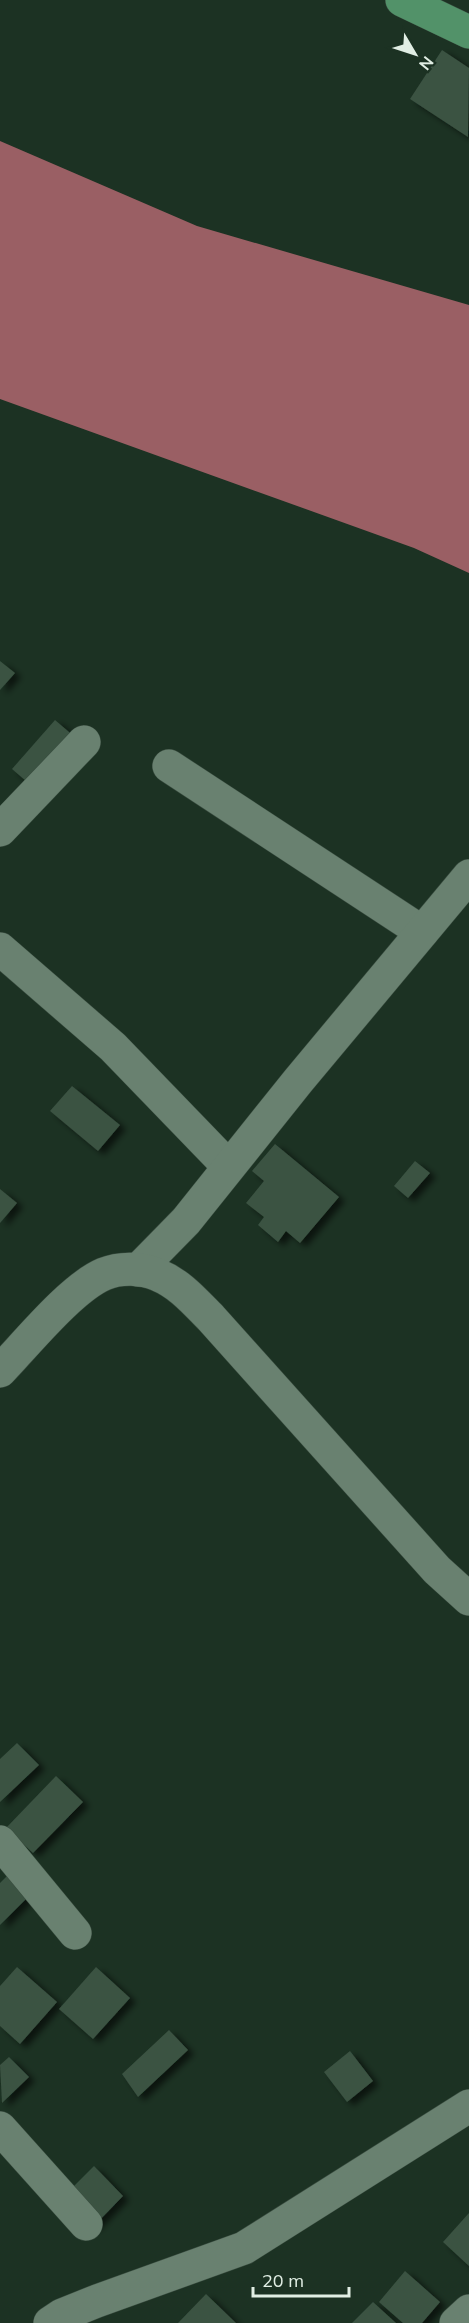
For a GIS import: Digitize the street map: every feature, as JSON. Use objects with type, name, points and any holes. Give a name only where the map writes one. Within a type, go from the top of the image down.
[{"type":"main road","points":[[402,0],[469,32]]},
{"type":"street","points":[[0,830],[84,742]]},
{"type":"street","points":[[169,766],[422,932]]},
{"type":"street","points":[[138,1270],[186,1221],[228,1166],[469,876]]},
{"type":"street","points":[[0,949],[113,1047],[228,1166]]},
{"type":"street","points":[[0,1371],[88,1284],[106,1274],[138,1270],[165,1278],[191,1298],[437,1570],[469,1599]]},
{"type":"street","points":[[0,1842],[75,1933]]},
{"type":"street","points":[[50,2323],[62,2315],[97,2301],[244,2248],[469,2106]]},
{"type":"street","points":[[0,2128],[86,2223]]},
{"type":"street","points":[[456,2323],[469,2311]]},
{"type":"shaded area","points":[[0,141],[197,226],[469,305],[469,573],[414,548],[0,399]]},
{"type":"building","points":[[442,50],[469,68],[468,137],[410,99]]},
{"type":"building","points":[[0,661],[15,673],[0,690]]},
{"type":"building","points":[[55,720],[76,738],[33,787],[12,769]]},
{"type":"building","points":[[72,1086],[120,1125],[98,1151],[50,1111]]},
{"type":"building","points":[[275,1144],[339,1197],[300,1243],[286,1231],[278,1242],[258,1225],[264,1217],[246,1203],[264,1181],[252,1171]]},
{"type":"building","points":[[415,1161],[430,1173],[408,1198],[394,1186]]},
{"type":"building","points":[[0,1189],[17,1203],[0,1223]]},
{"type":"building","points":[[17,1743],[39,1765],[0,1802],[0,1759]]},
{"type":"building","points":[[56,1776],[83,1802],[33,1853],[6,1828]]},
{"type":"building","points":[[8,1875],[29,1896],[0,1925],[0,1883]]},
{"type":"building","points":[[17,1967],[57,2002],[20,2044],[0,2026],[0,1986]]},
{"type":"building","points":[[96,1967],[130,1998],[93,2039],[59,2009]]},
{"type":"building","points":[[169,2030],[188,2050],[138,2097],[122,2074]]},
{"type":"building","points":[[350,2051],[373,2081],[347,2102],[324,2072]]},
{"type":"building","points":[[9,2057],[29,2077],[2,2103],[0,2065]]},
{"type":"building","points":[[94,2166],[123,2196],[93,2227],[63,2197]]},
{"type":"building","points":[[469,2213],[469,2266],[443,2242]]},
{"type":"building","points":[[405,2271],[440,2302],[422,2323],[403,2323],[379,2302]]},
{"type":"building","points":[[206,2294],[236,2323],[178,2323]]},
{"type":"building","points":[[373,2302],[396,2323],[352,2323]]}]
